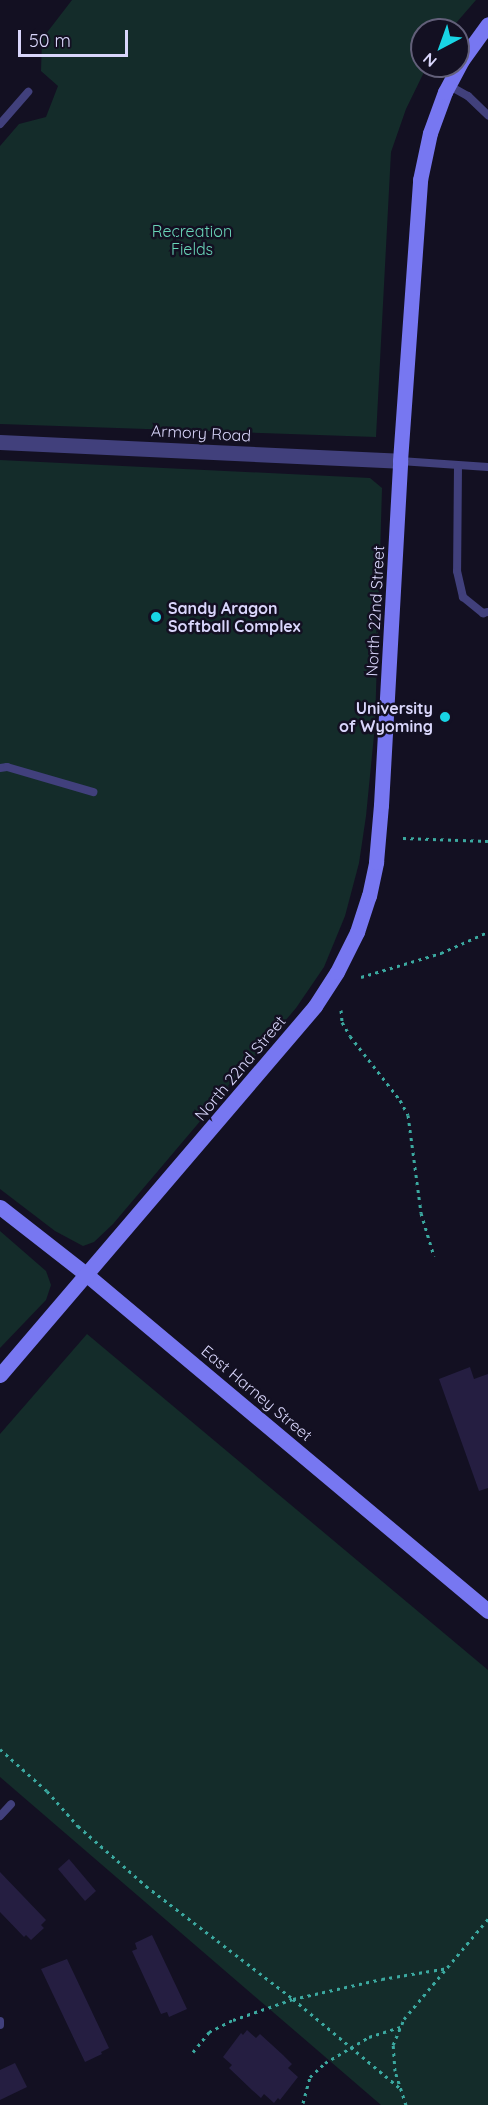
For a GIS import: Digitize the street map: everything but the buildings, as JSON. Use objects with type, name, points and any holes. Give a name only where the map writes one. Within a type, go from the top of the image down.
[{"type":"street","name":"North 22nd Street","points":[[0,1375],[315,1006],[337,972],[357,932],[369,896],[376,862],[381,805],[416,215],[430,133],[448,85],[462,60],[488,24]]},
{"type":"street","name":"Armory Road","points":[[0,442],[400,461]]},
{"type":"street","name":"East Harney Street","points":[[0,1207],[87,1275],[488,1611]]},
{"type":"lane","points":[[448,85],[468,96],[488,115]]},
{"type":"lane","points":[[0,124],[28,92]]},
{"type":"lane","points":[[400,461],[488,467]]},
{"type":"lane","points":[[458,466],[457,571],[463,597],[483,612],[488,612]]},
{"type":"lane","points":[[0,768],[7,767],[93,792]]},
{"type":"lane","points":[[0,1816],[11,1804]]},
{"type":"path","points":[[403,838],[488,841]]},
{"type":"path","points":[[361,977],[441,954],[488,932]]},
{"type":"path","points":[[341,1010],[342,1022],[350,1036],[400,1100],[408,1115],[421,1213],[434,1256]]},
{"type":"path","points":[[0,1749],[46,1791],[78,1826],[146,1886],[400,2088]]},
{"type":"path","points":[[406,2105],[395,2071],[393,2045],[400,2027],[404,2019],[488,1919]]},
{"type":"path","points":[[193,2052],[209,2032],[233,2020],[292,2000],[382,1978],[448,1968]]},
{"type":"path","points":[[303,2103],[310,2077],[324,2063],[369,2037],[400,2027]]},
{"type":"green space","name":"Recreation Fields","points":[[72,0],[476,0],[460,18],[410,18],[410,78],[421,78],[406,109],[391,152],[376,437],[0,424],[0,146],[19,124],[46,117],[58,86],[41,71],[42,39]]},
{"type":"green space","points":[[0,460],[370,478],[382,488],[375,725],[359,863],[345,916],[324,967],[296,1008],[113,1224],[94,1242],[83,1246],[55,1231],[0,1189]]},
{"type":"green space","points":[[0,1231],[46,1271],[51,1285],[46,1300],[0,1348]]},
{"type":"green space","points":[[87,1334],[488,1670],[488,2105],[381,2105],[0,1777],[0,1434]]},
{"type":"place","name":"Sandy Aragon Softball Complex","points":[[156,617]]},
{"type":"place","name":"University of Wyoming","points":[[445,717]]}]
